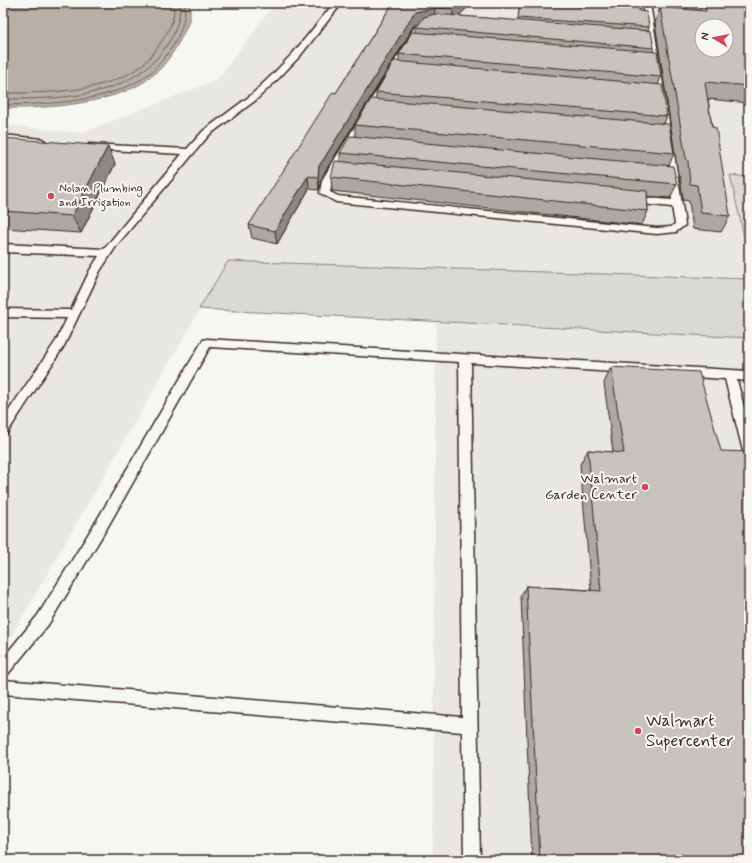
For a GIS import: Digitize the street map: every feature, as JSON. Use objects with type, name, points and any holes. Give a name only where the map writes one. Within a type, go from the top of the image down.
[{"type":"lane","points":[[3,429],[50,361],[105,253],[189,152],[206,134],[253,98],[276,76],[297,54],[338,3]]},
{"type":"lane","points":[[442,26],[426,26],[419,28],[412,45],[336,171],[327,180],[325,193],[336,200],[658,231],[673,230],[680,226],[677,204],[670,177],[648,41],[646,3]]},
{"type":"lane","points":[[3,138],[51,143]]},
{"type":"lane","points":[[86,145],[189,152]]},
{"type":"lane","points":[[622,199],[677,204]]},
{"type":"lane","points":[[3,248],[105,253]]},
{"type":"lane","points":[[3,313],[75,314]]},
{"type":"lane","points":[[3,669],[43,620],[102,524],[207,343],[749,376]]},
{"type":"lane","points":[[465,358],[472,860]]},
{"type":"lane","points":[[730,375],[749,451]]},
{"type":"lane","points":[[3,687],[470,725]]},
{"type":"shaded area","points":[[275,3],[667,3],[749,10],[749,177],[730,175],[749,259],[749,279],[228,261],[9,640],[3,640],[3,125],[81,133],[217,80]]},
{"type":"shaded area","points":[[730,175],[749,177],[749,259]]},
{"type":"shaded area","points":[[228,261],[749,279],[749,338],[199,309]]},
{"type":"shaded area","points":[[436,323],[749,338],[749,860],[433,860]]},
{"type":"water","points":[[3,3],[188,3],[190,8],[190,17],[185,31],[168,60],[152,76],[138,85],[121,93],[81,103],[60,106],[3,108]]},
{"type":"building","points":[[393,3],[460,3],[453,9],[435,8],[415,12],[319,166],[318,177],[308,176],[275,231],[249,225],[333,92],[336,93]]},
{"type":"building","points":[[520,3],[584,3],[610,5],[610,3],[639,3],[639,11],[647,12],[649,27],[518,18]]},
{"type":"building","points":[[705,3],[749,3],[749,86],[705,82],[712,127],[716,128],[730,216],[701,213],[697,185],[690,184],[688,161],[686,158],[660,7],[706,11]]},
{"type":"building","points":[[435,14],[651,31],[654,48],[417,27],[424,17]]},
{"type":"building","points":[[413,32],[657,52],[661,77],[399,54]]},
{"type":"building","points":[[394,61],[662,85],[667,116],[376,92]]},
{"type":"building","points":[[371,99],[669,124],[674,153],[355,125]]},
{"type":"building","points":[[350,136],[673,166],[677,184],[340,153]]},
{"type":"building","name":"Nolan Plumbing and Irrigation","points":[[3,138],[108,146],[72,216],[3,211]]},
{"type":"building","points":[[335,161],[647,191],[648,211],[331,177]]},
{"type":"building","name":"Walmart Supercenter","points":[[611,367],[699,372],[721,451],[749,452],[749,860],[540,860],[526,586],[601,591],[588,450],[624,453]]},
{"type":"place","name":"Nolan Plumbing and Irrigation","points":[[51,196]]},
{"type":"place","name":"Walmart Garden Center","points":[[645,487]]},
{"type":"place","name":"Walmart Supercenter","points":[[638,731]]}]
